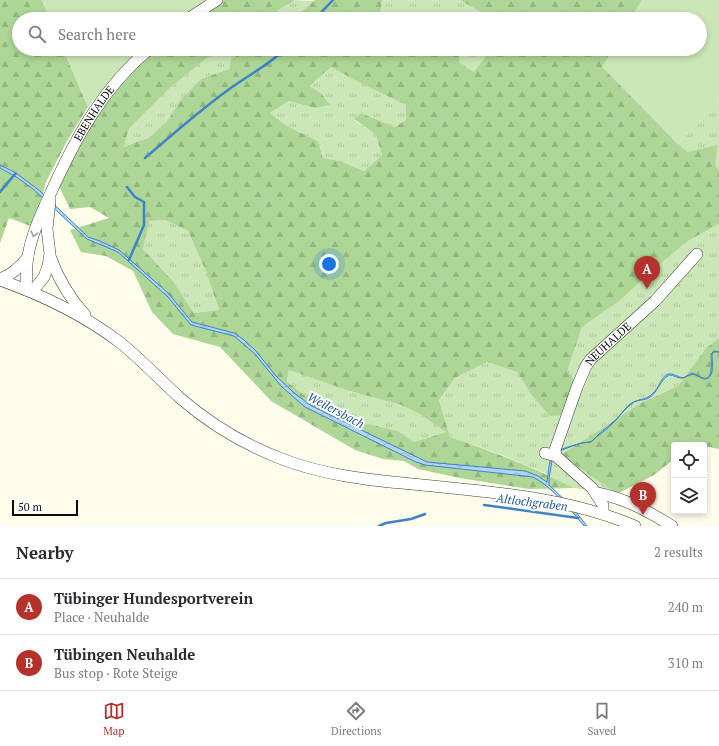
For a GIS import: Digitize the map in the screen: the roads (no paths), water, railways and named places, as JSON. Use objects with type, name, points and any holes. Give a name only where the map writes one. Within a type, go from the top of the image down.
[{"type":"street","points":[[199,12],[217,0]]},
{"type":"street","name":"EBENHALDE","points":[[29,291],[28,257],[41,213],[70,149],[93,112],[123,74],[142,56]]},
{"type":"street","name":"EBENHALDE","points":[[29,291],[44,277],[50,254],[47,229],[53,187]]},
{"type":"street","points":[[50,254],[56,274],[68,294],[92,323]]},
{"type":"street","name":"NEUHALDE","points":[[556,456],[555,450],[586,366],[591,359],[655,301],[697,254]]},
{"type":"street","points":[[0,279],[14,270],[28,257]]},
{"type":"street","points":[[0,279],[66,308],[92,323],[125,347],[180,398],[200,414],[234,437],[271,455],[308,468],[339,475],[533,498],[600,513],[635,526]]},
{"type":"street","points":[[545,453],[556,456],[597,493],[603,505],[600,513]]},
{"type":"street","points":[[597,493],[615,497],[638,507],[672,526]]},
{"type":"water","points":[[0,165],[16,173],[40,191],[88,237],[119,250],[168,293],[192,322],[234,333],[244,340],[255,350],[276,376],[310,405],[427,462],[525,471],[538,476],[547,482],[552,455],[562,449],[578,444],[559,451],[553,455],[549,485],[572,507],[587,526],[584,526],[554,492],[533,477],[425,465],[416,462],[305,407],[282,387],[254,353],[234,336],[191,325],[168,297],[118,252],[87,239],[33,189],[18,178],[0,168]]},
{"type":"water","points":[[714,351],[719,352],[714,352],[712,354],[712,373],[708,378],[704,379],[698,376],[703,378],[707,378],[709,376],[711,369],[711,354]]},
{"type":"water","points":[[692,373],[696,375],[690,375],[684,377]]},
{"type":"water","points":[[672,374],[682,378],[672,375],[666,377],[655,393],[647,399],[636,401],[631,404],[609,427],[591,442],[589,442],[614,421],[629,405],[635,401],[650,396],[666,375]]},
{"type":"waterway","points":[[322,12],[333,0]]},
{"type":"waterway","points":[[145,158],[207,106],[277,56]]},
{"type":"waterway","points":[[0,192],[15,174]]},
{"type":"waterway","points":[[127,187],[135,197],[144,202],[144,225],[129,260]]},
{"type":"waterway","name":"Altlochgraben","points":[[484,505],[578,518]]},
{"type":"waterway","name":"Altlochgraben","points":[[379,526],[386,523],[411,519],[425,514]]},
{"type":"place","name":"Tübinger Hundesportverein","points":[[647,289]]},
{"type":"place","name":"Tübingen Neuhalde","points":[[643,515]]},
{"type":"water label","name":"Weilersbach","points":[[336,410]]}]
